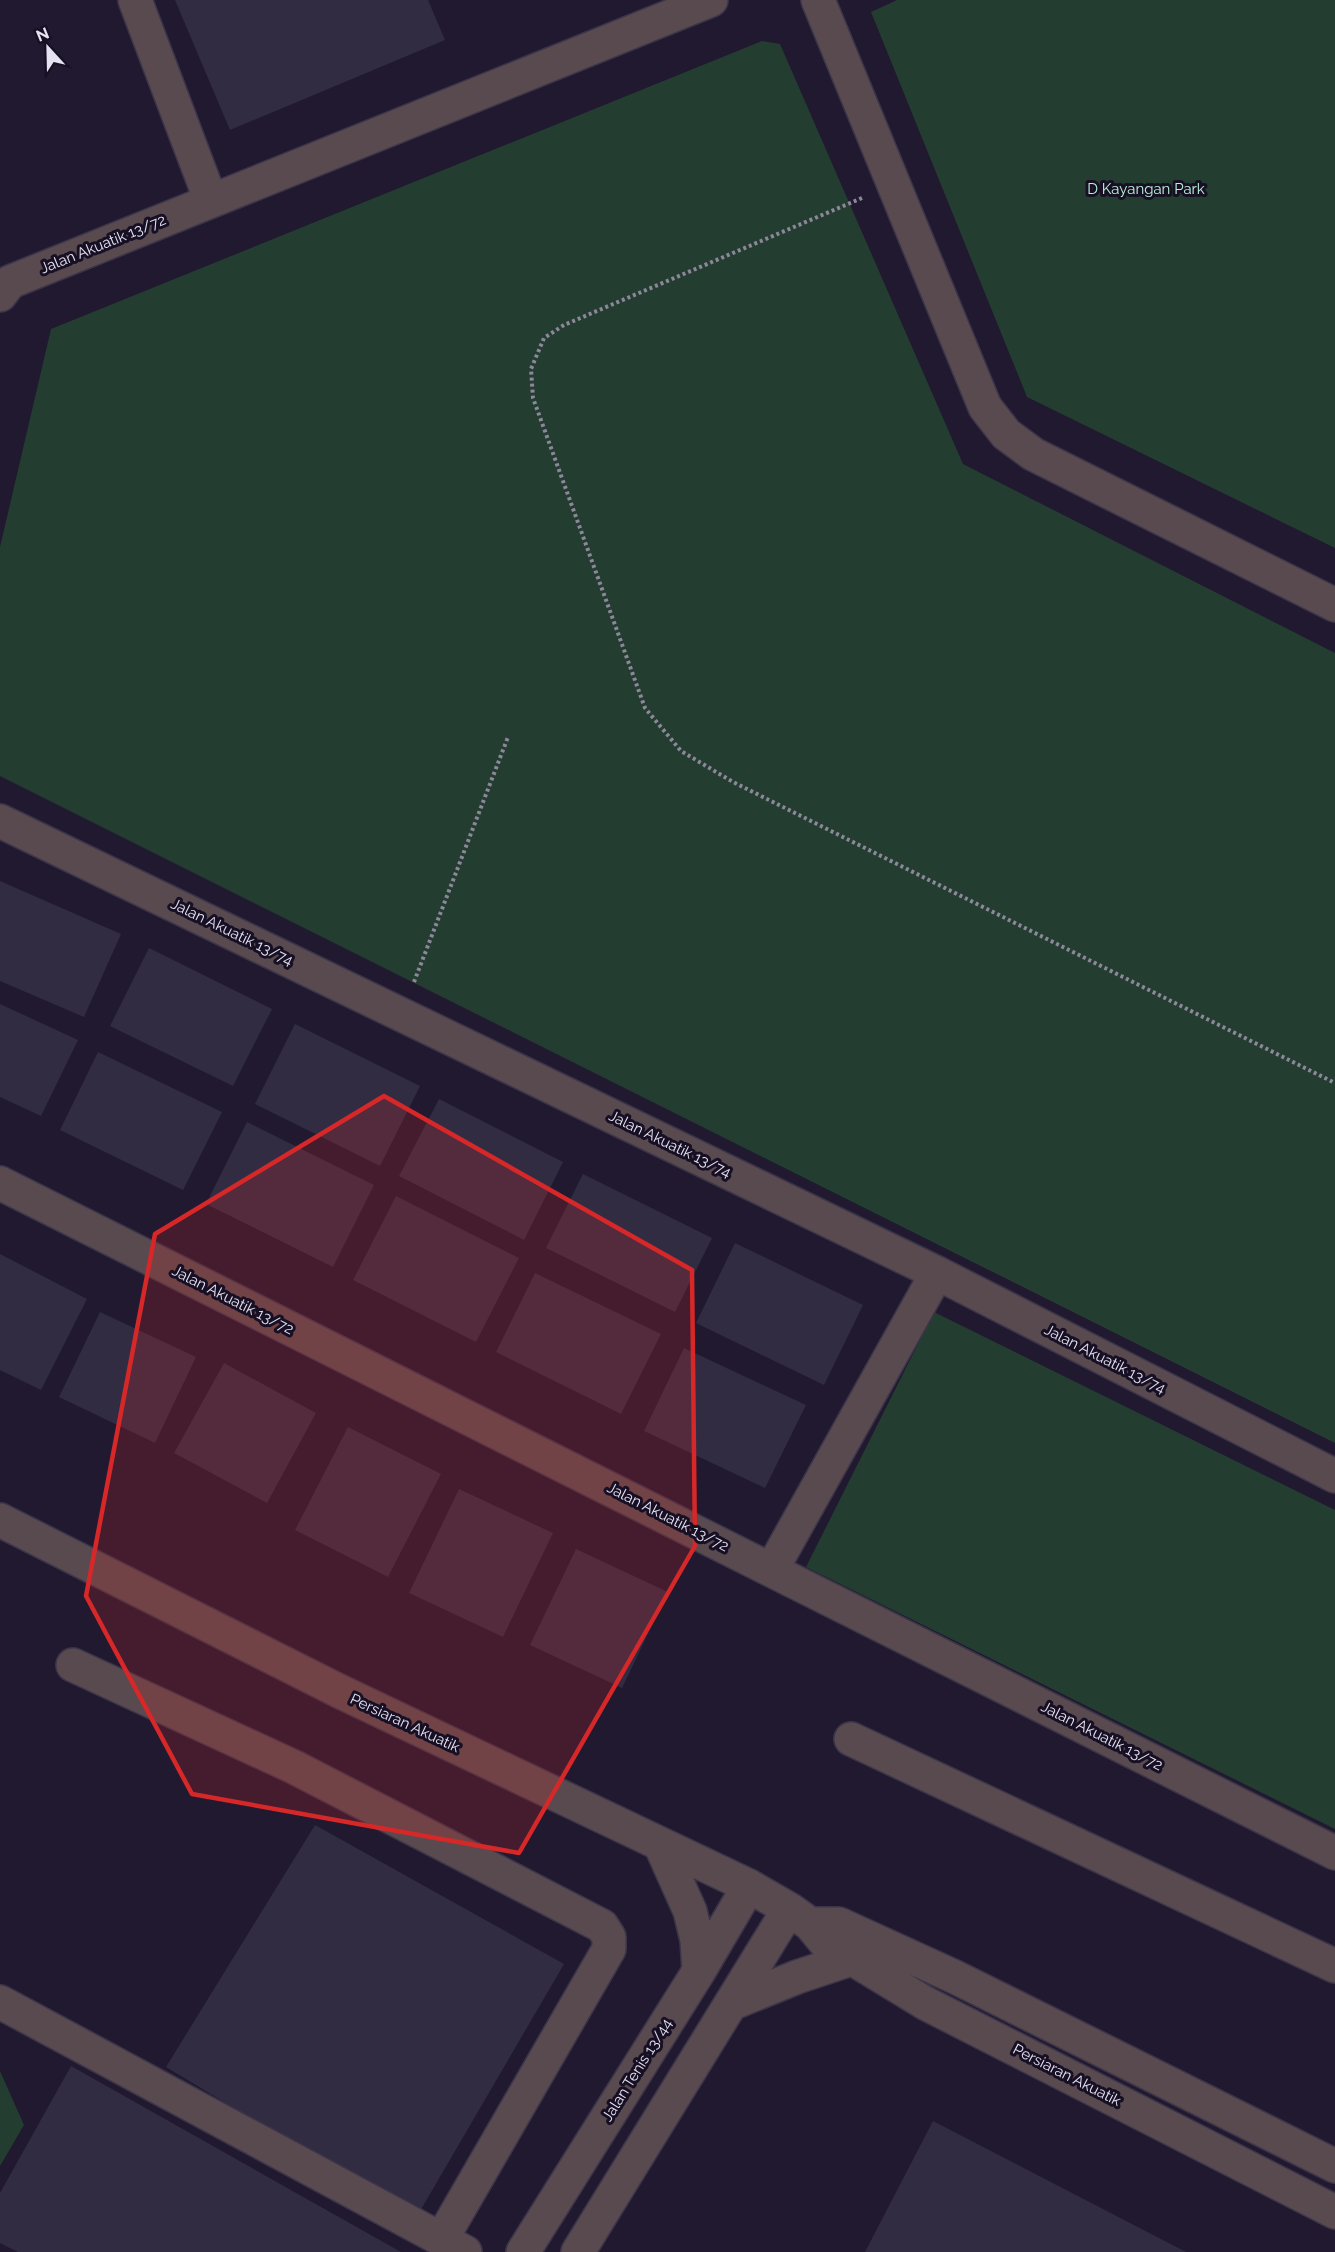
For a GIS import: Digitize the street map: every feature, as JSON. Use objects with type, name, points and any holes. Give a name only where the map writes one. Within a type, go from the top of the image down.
[{"type":"street","points":[[135,0],[211,201]]},
{"type":"street","name":"Jalan Akuatik 13/72","points":[[0,295],[10,282],[711,0]]},
{"type":"street","points":[[818,0],[985,407],[1006,434],[1033,454],[1335,605]]},
{"type":"street","name":"Jalan Akuatik 13/74","points":[[0,821],[937,1273],[1335,1476]]},
{"type":"street","name":"Jalan Akuatik 13/72","points":[[0,1183],[1335,1853]]},
{"type":"street","points":[[772,1569],[937,1273]]},
{"type":"street","name":"Persiaran Akuatik","points":[[0,1520],[339,1691],[749,1886],[799,1916],[825,1942],[925,2003],[1335,2212]]},
{"type":"street","points":[[0,2002],[453,2246],[609,1949],[609,1936],[602,1926],[294,1767],[73,1665]]},
{"type":"street","points":[[851,1739],[1335,1966]]},
{"type":"street","points":[[660,1844],[690,1911],[698,1940],[699,1971]]},
{"type":"street","name":"Jalan Tenis 13/44","points":[[523,2252],[699,1971],[749,1886]]},
{"type":"street","points":[[578,2252],[733,2003],[799,1916]]},
{"type":"street","name":"Persiaran Akuatik","points":[[799,1916],[838,1924],[955,1977],[1335,2166]]},
{"type":"street","points":[[733,2003],[797,1977],[851,1959]]},
{"type":"path","points":[[894,185],[564,325],[544,338],[531,369],[533,398],[645,708],[681,751],[733,782],[1335,1083]]},
{"type":"path","points":[[402,1014],[508,737]]},
{"type":"highlighted area","points":[[384,1096],[692,1270],[695,1546],[519,1853],[192,1794],[86,1596],[155,1234]]},
{"type":"green space","name":"D Kayangan Park","points":[[897,0],[1335,0],[1335,548],[1027,397],[871,12]]},
{"type":"green space","points":[[762,41],[780,44],[963,464],[1335,653],[1335,1443],[0,776],[0,547],[51,329]]},
{"type":"green space","points":[[934,1312],[1335,1510],[1335,1829],[806,1567]]},
{"type":"green space","points":[[0,2071],[24,2125],[0,2166]]},
{"type":"building","points":[[175,0],[428,0],[445,40],[230,130]]},
{"type":"building","points":[[0,881],[121,934],[84,1017],[0,981]]},
{"type":"building","points":[[149,948],[272,1009],[233,1086],[110,1026]]},
{"type":"building","points":[[0,1004],[78,1040],[41,1116],[0,1097]]},
{"type":"building","points":[[295,1024],[420,1086],[380,1166],[255,1104]]},
{"type":"building","points":[[98,1052],[222,1112],[183,1190],[60,1130]]},
{"type":"building","points":[[439,1099],[563,1162],[524,1240],[399,1176]]},
{"type":"building","points":[[247,1122],[374,1185],[333,1267],[206,1204]]},
{"type":"building","points":[[583,1174],[712,1238],[675,1312],[546,1248]]},
{"type":"building","points":[[396,1196],[519,1258],[476,1342],[353,1280]]},
{"type":"building","points":[[735,1243],[863,1305],[824,1385],[696,1323]]},
{"type":"building","points":[[0,1254],[87,1299],[41,1390],[0,1370]]},
{"type":"building","points":[[535,1273],[661,1334],[621,1414],[496,1352]]},
{"type":"building","points":[[100,1312],[196,1357],[155,1443],[59,1397]]},
{"type":"building","points":[[684,1348],[806,1405],[765,1488],[644,1431]]},
{"type":"building","points":[[224,1363],[316,1413],[267,1503],[174,1453]]},
{"type":"building","points":[[348,1427],[441,1474],[388,1577],[295,1530]]},
{"type":"building","points":[[459,1489],[553,1533],[503,1637],[409,1593]]},
{"type":"building","points":[[576,1549],[668,1592],[622,1688],[530,1645]]},
{"type":"building","points":[[315,1825],[564,1964],[416,2218],[166,2067]]},
{"type":"building","points":[[71,2066],[401,2252],[18,2252],[0,2243],[0,2193]]},
{"type":"building","points":[[933,2121],[1186,2252],[865,2252]]}]
